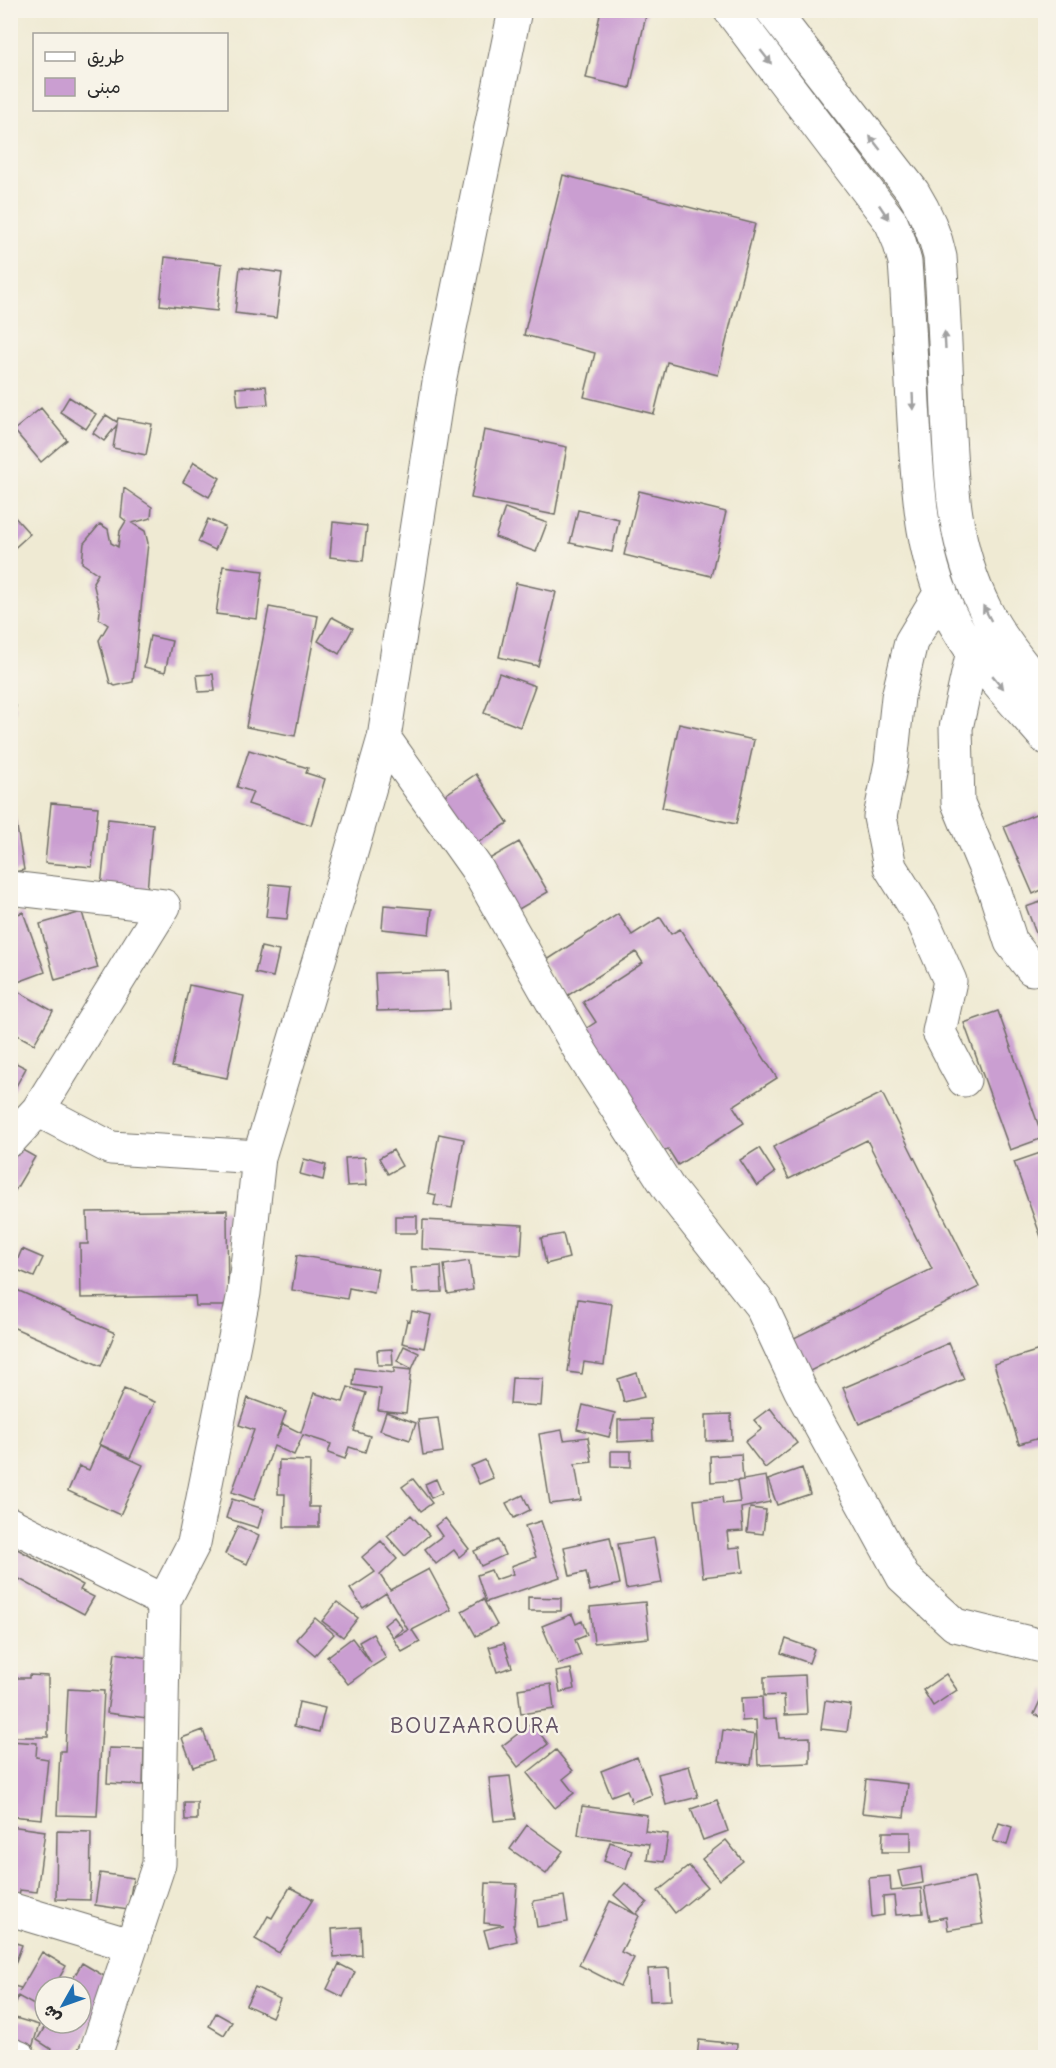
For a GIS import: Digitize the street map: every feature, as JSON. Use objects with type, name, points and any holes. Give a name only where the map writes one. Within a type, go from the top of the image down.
[{"type":"street","points":[[94,2058],[159,1864],[164,1602],[194,1543],[244,1293],[259,1157],[384,738],[439,382],[515,10]]},
{"type":"street","points":[[730,10],[891,222],[905,262],[918,491],[924,536],[941,592],[955,624],[973,651],[1046,738]]},
{"type":"street","points":[[772,10],[913,192],[926,212],[935,234],[941,269],[951,488],[957,529],[968,570],[985,609],[1006,645],[1046,695]]},
{"type":"street","points":[[941,592],[911,642],[898,697],[891,764],[880,817],[890,867],[921,918],[950,981],[939,1032],[964,1080],[953,1060]]},
{"type":"street","points":[[973,651],[956,728],[958,804],[995,892],[1011,942],[1032,969]]},
{"type":"street","points":[[384,738],[477,869],[582,1054],[669,1189],[761,1306],[800,1389],[903,1576],[955,1625],[1046,1647]]},
{"type":"street","points":[[10,888],[164,906],[39,1110],[10,1140]]},
{"type":"street","points":[[39,1110],[111,1148],[259,1157]]},
{"type":"street","points":[[10,1524],[164,1602]]},
{"type":"street","points":[[10,1909],[130,1946]]},
{"type":"street","points":[[10,2054],[20,2058]]},
{"type":"building","points":[[601,10],[647,11],[630,88],[586,78]]},
{"type":"building","points":[[563,175],[755,224],[718,375],[667,362],[654,414],[584,397],[595,353],[524,335]]},
{"type":"building","points":[[165,257],[222,264],[217,311],[160,305]]},
{"type":"building","points":[[240,267],[282,273],[276,318],[235,313]]},
{"type":"building","points":[[266,386],[268,404],[238,406],[236,388]]},
{"type":"building","points":[[69,397],[96,414],[86,429],[60,412]]},
{"type":"building","points":[[41,408],[67,440],[41,462],[14,430]]},
{"type":"building","points":[[106,415],[117,422],[118,418],[152,424],[146,455],[113,448],[117,425],[104,441],[93,433]]},
{"type":"building","points":[[484,430],[567,447],[555,515],[471,498]]},
{"type":"building","points":[[194,462],[220,478],[209,497],[183,482]]},
{"type":"building","points":[[124,488],[152,507],[151,518],[132,523],[145,531],[148,543],[133,682],[115,686],[110,683],[99,640],[108,625],[99,619],[100,611],[93,582],[98,574],[82,563],[84,543],[100,524],[108,529],[111,543],[118,547],[120,531],[126,521],[121,517]]},
{"type":"building","points":[[639,491],[726,512],[711,576],[624,555]]},
{"type":"building","points":[[505,508],[547,523],[536,552],[495,537]]},
{"type":"building","points":[[578,510],[619,519],[612,552],[570,543]]},
{"type":"building","points":[[10,512],[30,534],[10,552]]},
{"type":"building","points":[[208,519],[225,527],[215,550],[198,542]]},
{"type":"building","points":[[333,522],[367,526],[363,561],[330,557]]},
{"type":"building","points":[[223,566],[263,571],[257,619],[216,614]]},
{"type":"building","points":[[516,583],[556,592],[538,666],[499,657]]},
{"type":"building","points":[[269,607],[318,616],[295,736],[246,727]]},
{"type":"building","points":[[332,617],[353,628],[339,654],[318,641]]},
{"type":"building","points":[[150,636],[172,641],[165,672],[144,667]]},
{"type":"building","points":[[499,673],[535,686],[520,727],[484,713]]},
{"type":"building","points":[[213,674],[215,691],[199,692],[197,675]]},
{"type":"building","points":[[10,704],[16,706],[11,725],[10,725]]},
{"type":"building","points":[[679,724],[754,740],[736,824],[662,808]]},
{"type":"building","points":[[249,750],[308,768],[306,773],[325,779],[311,825],[248,804],[253,792],[237,787]]},
{"type":"building","points":[[476,774],[508,823],[468,849],[436,801]]},
{"type":"building","points":[[51,803],[98,807],[92,867],[45,863]]},
{"type":"building","points":[[10,809],[14,809],[24,870],[10,873]]},
{"type":"building","points":[[1038,813],[1046,829],[1046,888],[1033,894],[1004,827]]},
{"type":"building","points":[[108,819],[153,824],[147,891],[101,887]]},
{"type":"building","points":[[519,842],[548,892],[507,916],[477,866]]},
{"type":"building","points":[[270,884],[291,886],[287,919],[266,917]]},
{"type":"building","points":[[1046,900],[1046,957],[1045,957],[1026,907]]},
{"type":"building","points":[[384,905],[432,909],[429,934],[382,929]]},
{"type":"building","points":[[23,912],[45,972],[10,985],[10,917]]},
{"type":"building","points":[[82,912],[98,968],[55,980],[40,924]]},
{"type":"building","points":[[618,914],[632,935],[660,917],[671,934],[680,929],[777,1078],[733,1106],[744,1123],[678,1165],[668,1149],[663,1152],[584,1030],[596,1022],[583,1002],[643,963],[636,952],[567,996],[544,962]]},
{"type":"building","points":[[261,947],[279,951],[273,977],[255,973]]},
{"type":"building","points":[[448,971],[450,1009],[377,1011],[375,973]]},
{"type":"building","points":[[189,985],[244,996],[227,1078],[172,1067]]},
{"type":"building","points":[[12,988],[53,1011],[34,1044],[10,1031]]},
{"type":"building","points":[[998,1011],[1043,1138],[1010,1150],[964,1023]]},
{"type":"building","points":[[10,1060],[26,1068],[10,1097]]},
{"type":"building","points":[[882,1093],[979,1287],[802,1375],[786,1342],[932,1269],[867,1140],[789,1179],[773,1147]]},
{"type":"building","points":[[439,1134],[464,1139],[452,1208],[434,1205],[436,1195],[428,1193]]},
{"type":"building","points":[[10,1143],[35,1157],[10,1199]]},
{"type":"building","points":[[759,1148],[775,1173],[757,1186],[740,1160]]},
{"type":"building","points":[[393,1150],[402,1166],[388,1174],[379,1158]]},
{"type":"building","points":[[1046,1151],[1046,1248],[1045,1248],[1014,1162]]},
{"type":"building","points":[[365,1157],[367,1185],[347,1186],[345,1158]]},
{"type":"building","points":[[304,1159],[326,1165],[323,1180],[300,1174]]},
{"type":"building","points":[[227,1210],[228,1306],[196,1306],[195,1296],[81,1298],[80,1244],[88,1244],[87,1212]]},
{"type":"building","points":[[395,1216],[417,1216],[417,1233],[395,1233]]},
{"type":"building","points":[[423,1220],[523,1225],[521,1255],[422,1249]]},
{"type":"building","points":[[563,1234],[569,1258],[546,1264],[541,1238]]},
{"type":"building","points":[[22,1249],[43,1258],[34,1277],[15,1269],[10,1279],[10,1266],[14,1268]]},
{"type":"building","points":[[297,1255],[378,1269],[374,1293],[349,1288],[347,1299],[292,1290]]},
{"type":"building","points":[[469,1261],[473,1290],[448,1294],[444,1265]]},
{"type":"building","points":[[441,1266],[442,1292],[413,1293],[411,1268]]},
{"type":"building","points":[[10,1287],[115,1333],[101,1366],[10,1326]]},
{"type":"building","points":[[578,1299],[612,1304],[604,1365],[584,1362],[582,1374],[568,1372]]},
{"type":"building","points":[[412,1311],[431,1315],[424,1348],[402,1343],[407,1320],[410,1321]]},
{"type":"building","points":[[949,1343],[964,1379],[859,1424],[843,1388]]},
{"type":"building","points":[[404,1346],[419,1353],[412,1369],[397,1361]]},
{"type":"building","points":[[1046,1348],[1046,1436],[1019,1444],[994,1364]]},
{"type":"building","points":[[392,1349],[393,1365],[378,1365],[377,1350]]},
{"type":"building","points":[[355,1368],[394,1373],[394,1368],[411,1370],[406,1413],[378,1410],[381,1389],[353,1385]]},
{"type":"building","points":[[637,1373],[644,1397],[624,1402],[618,1379]]},
{"type":"building","points":[[512,1378],[543,1379],[541,1406],[510,1404]]},
{"type":"building","points":[[348,1387],[366,1393],[354,1431],[370,1436],[365,1452],[349,1447],[345,1459],[328,1453],[331,1444],[303,1435],[294,1455],[274,1446],[254,1500],[232,1492],[254,1430],[239,1425],[248,1398],[286,1412],[276,1439],[283,1424],[301,1433],[314,1393],[343,1402]]},
{"type":"building","points":[[124,1389],[155,1402],[130,1458],[99,1444]]},
{"type":"building","points":[[583,1405],[615,1413],[609,1437],[577,1429]]},
{"type":"building","points":[[770,1408],[797,1443],[765,1468],[745,1442],[762,1429],[754,1420]]},
{"type":"building","points":[[386,1412],[416,1423],[410,1440],[380,1430]]},
{"type":"building","points":[[731,1414],[732,1440],[706,1441],[706,1415]]},
{"type":"building","points":[[438,1418],[443,1452],[423,1455],[418,1420]]},
{"type":"building","points":[[652,1419],[653,1440],[618,1442],[618,1420]]},
{"type":"building","points":[[562,1430],[564,1440],[588,1437],[592,1462],[575,1464],[581,1500],[550,1504],[539,1434]]},
{"type":"building","points":[[100,1445],[143,1465],[120,1515],[68,1491],[79,1466],[89,1470]]},
{"type":"building","points":[[611,1451],[631,1451],[631,1467],[611,1466]]},
{"type":"building","points":[[741,1454],[743,1480],[711,1482],[710,1456]]},
{"type":"building","points":[[279,1460],[310,1461],[309,1507],[319,1507],[319,1527],[284,1527],[285,1494],[278,1494]]},
{"type":"building","points":[[485,1460],[493,1478],[479,1484],[471,1466]]},
{"type":"building","points":[[802,1468],[810,1494],[777,1505],[768,1480]]},
{"type":"building","points":[[766,1476],[770,1502],[741,1508],[743,1531],[727,1532],[729,1548],[740,1547],[743,1572],[703,1577],[694,1500],[722,1497],[723,1504],[740,1502],[737,1481]]},
{"type":"building","points":[[413,1479],[432,1503],[421,1511],[402,1487]]},
{"type":"building","points":[[436,1479],[442,1493],[431,1498],[425,1484]]},
{"type":"building","points":[[523,1495],[530,1510],[514,1518],[506,1503]]},
{"type":"building","points":[[232,1499],[264,1509],[258,1528],[226,1518]]},
{"type":"building","points":[[750,1508],[766,1510],[763,1534],[747,1532]]},
{"type":"building","points":[[411,1515],[429,1535],[405,1556],[387,1536]]},
{"type":"building","points":[[445,1518],[469,1549],[459,1557],[454,1550],[436,1564],[425,1549],[442,1536],[435,1526]]},
{"type":"building","points":[[541,1521],[560,1577],[486,1602],[477,1575],[491,1570],[495,1580],[513,1574],[511,1566],[536,1557],[525,1526]]},
{"type":"building","points":[[238,1526],[259,1536],[247,1564],[225,1554]]},
{"type":"building","points":[[610,1537],[620,1584],[590,1591],[586,1572],[570,1576],[564,1547]]},
{"type":"building","points":[[654,1538],[662,1583],[626,1589],[618,1544]]},
{"type":"building","points":[[498,1540],[505,1555],[481,1566],[474,1551]]},
{"type":"building","points":[[381,1541],[397,1559],[380,1575],[390,1590],[429,1569],[451,1610],[412,1630],[420,1642],[402,1652],[393,1638],[408,1630],[386,1593],[363,1608],[350,1589],[375,1572],[362,1557]]},
{"type":"building","points":[[10,1545],[83,1585],[80,1590],[94,1597],[84,1614],[10,1574]]},
{"type":"building","points":[[528,1597],[561,1598],[561,1611],[528,1611]]},
{"type":"building","points":[[483,1599],[497,1625],[476,1636],[462,1611]]},
{"type":"building","points":[[337,1602],[358,1618],[343,1637],[322,1621]]},
{"type":"building","points":[[645,1602],[649,1638],[594,1643],[590,1607]]},
{"type":"building","points":[[572,1614],[576,1624],[582,1621],[587,1635],[575,1640],[581,1655],[558,1664],[542,1626]]},
{"type":"building","points":[[394,1617],[403,1629],[393,1637],[384,1625]]},
{"type":"building","points":[[315,1618],[334,1634],[315,1655],[296,1639]]},
{"type":"building","points":[[373,1634],[386,1658],[348,1684],[327,1657],[352,1638],[371,1663],[359,1642]]},
{"type":"building","points":[[786,1639],[814,1649],[809,1663],[781,1653]]},
{"type":"building","points":[[504,1643],[512,1667],[497,1672],[489,1647]]},
{"type":"building","points":[[115,1653],[155,1659],[147,1718],[107,1713]]},
{"type":"building","points":[[571,1669],[575,1689],[560,1692],[556,1672]]},
{"type":"building","points":[[946,1674],[957,1690],[933,1706],[923,1690]]},
{"type":"building","points":[[29,1675],[48,1676],[48,1737],[10,1737],[12,1678],[29,1678]]},
{"type":"building","points":[[805,1675],[807,1714],[785,1715],[784,1695],[764,1696],[764,1677]]},
{"type":"building","points":[[551,1684],[554,1709],[521,1714],[518,1689]]},
{"type":"building","points":[[1046,1688],[1046,1720],[1034,1714]]},
{"type":"building","points":[[68,1689],[104,1691],[97,1816],[57,1815],[60,1751],[65,1751]]},
{"type":"building","points":[[762,1697],[763,1719],[777,1718],[779,1738],[810,1737],[810,1763],[758,1765],[756,1720],[742,1721],[741,1698]]},
{"type":"building","points":[[825,1701],[851,1705],[847,1732],[821,1729]]},
{"type":"building","points":[[299,1702],[325,1708],[319,1732],[294,1726]]},
{"type":"building","points":[[532,1723],[548,1744],[518,1767],[502,1746]]},
{"type":"building","points":[[203,1730],[213,1760],[193,1767],[182,1738]]},
{"type":"building","points":[[723,1730],[755,1735],[751,1765],[719,1761]]},
{"type":"building","points":[[10,1741],[37,1743],[36,1757],[48,1759],[42,1819],[10,1816]]},
{"type":"building","points":[[109,1748],[144,1749],[143,1785],[107,1783]]},
{"type":"building","points":[[556,1750],[573,1771],[563,1779],[574,1793],[555,1808],[527,1773]]},
{"type":"building","points":[[637,1757],[652,1795],[632,1802],[627,1790],[611,1796],[601,1771]]},
{"type":"building","points":[[689,1766],[698,1797],[666,1805],[658,1774]]},
{"type":"building","points":[[510,1776],[516,1819],[494,1821],[489,1778]]},
{"type":"building","points":[[866,1779],[908,1784],[904,1817],[862,1813]]},
{"type":"building","points":[[717,1800],[728,1831],[703,1840],[691,1809]]},
{"type":"building","points":[[184,1802],[197,1802],[197,1820],[185,1820]]},
{"type":"building","points":[[582,1806],[647,1815],[645,1831],[668,1834],[664,1862],[647,1860],[649,1844],[578,1835]]},
{"type":"building","points":[[999,1823],[1012,1827],[1007,1845],[993,1841]]},
{"type":"building","points":[[527,1825],[563,1851],[546,1874],[510,1849]]},
{"type":"building","points":[[10,1826],[45,1831],[37,1892],[20,1890],[18,1904],[10,1903]]},
{"type":"building","points":[[57,1831],[91,1832],[90,1900],[56,1899]]},
{"type":"building","points":[[883,1832],[911,1832],[911,1852],[882,1852]]},
{"type":"building","points":[[726,1840],[743,1861],[719,1880],[702,1859]]},
{"type":"building","points":[[610,1842],[632,1850],[626,1869],[604,1861]]},
{"type":"building","points":[[689,1866],[707,1887],[675,1913],[658,1891]]},
{"type":"building","points":[[921,1867],[923,1883],[902,1887],[898,1871]]},
{"type":"building","points":[[100,1873],[133,1878],[128,1910],[95,1905]]},
{"type":"building","points":[[890,1876],[891,1891],[921,1888],[923,1913],[896,1915],[894,1896],[883,1897],[884,1915],[872,1917],[869,1878]]},
{"type":"building","points":[[974,1877],[983,1924],[948,1930],[946,1917],[930,1920],[924,1887]]},
{"type":"building","points":[[486,1883],[517,1884],[513,1925],[517,1941],[489,1948],[484,1930],[504,1925],[484,1923]]},
{"type":"building","points":[[625,1883],[647,1902],[636,1914],[639,1916],[621,1952],[634,1958],[620,1986],[579,1965],[610,1901],[635,1914],[614,1895]]},
{"type":"building","points":[[290,1887],[313,1899],[279,1953],[255,1939],[268,1916],[272,1918]]},
{"type":"building","points":[[564,1896],[568,1922],[537,1927],[533,1901]]},
{"type":"building","points":[[361,1927],[362,1955],[334,1957],[332,1929]]},
{"type":"building","points":[[10,1941],[22,1945],[15,1964],[10,1962]]},
{"type":"building","points":[[42,1952],[66,1966],[61,1975],[33,1975],[33,2004],[18,1996],[12,2017],[33,2023],[33,2035],[36,2035],[32,2048],[10,2041],[10,1985],[21,1988],[19,1992]]},
{"type":"building","points":[[82,1963],[116,1983],[93,2023],[93,1975],[75,1975]]},
{"type":"building","points":[[339,1964],[355,1972],[343,1997],[327,1989]]},
{"type":"building","points":[[669,1968],[671,2000],[650,2001],[648,1969]]},
{"type":"building","points":[[255,1987],[280,1999],[272,2017],[246,2005]]},
{"type":"building","points":[[216,2013],[232,2022],[224,2035],[209,2026]]},
{"type":"building","points":[[40,2035],[86,2035],[73,2058],[47,2058],[51,2049],[37,2040]]},
{"type":"building","points":[[699,2040],[737,2044],[736,2058],[697,2058]]},
{"type":"district","name":"BOUZAAROURA","points":[[475,1726]]}]
